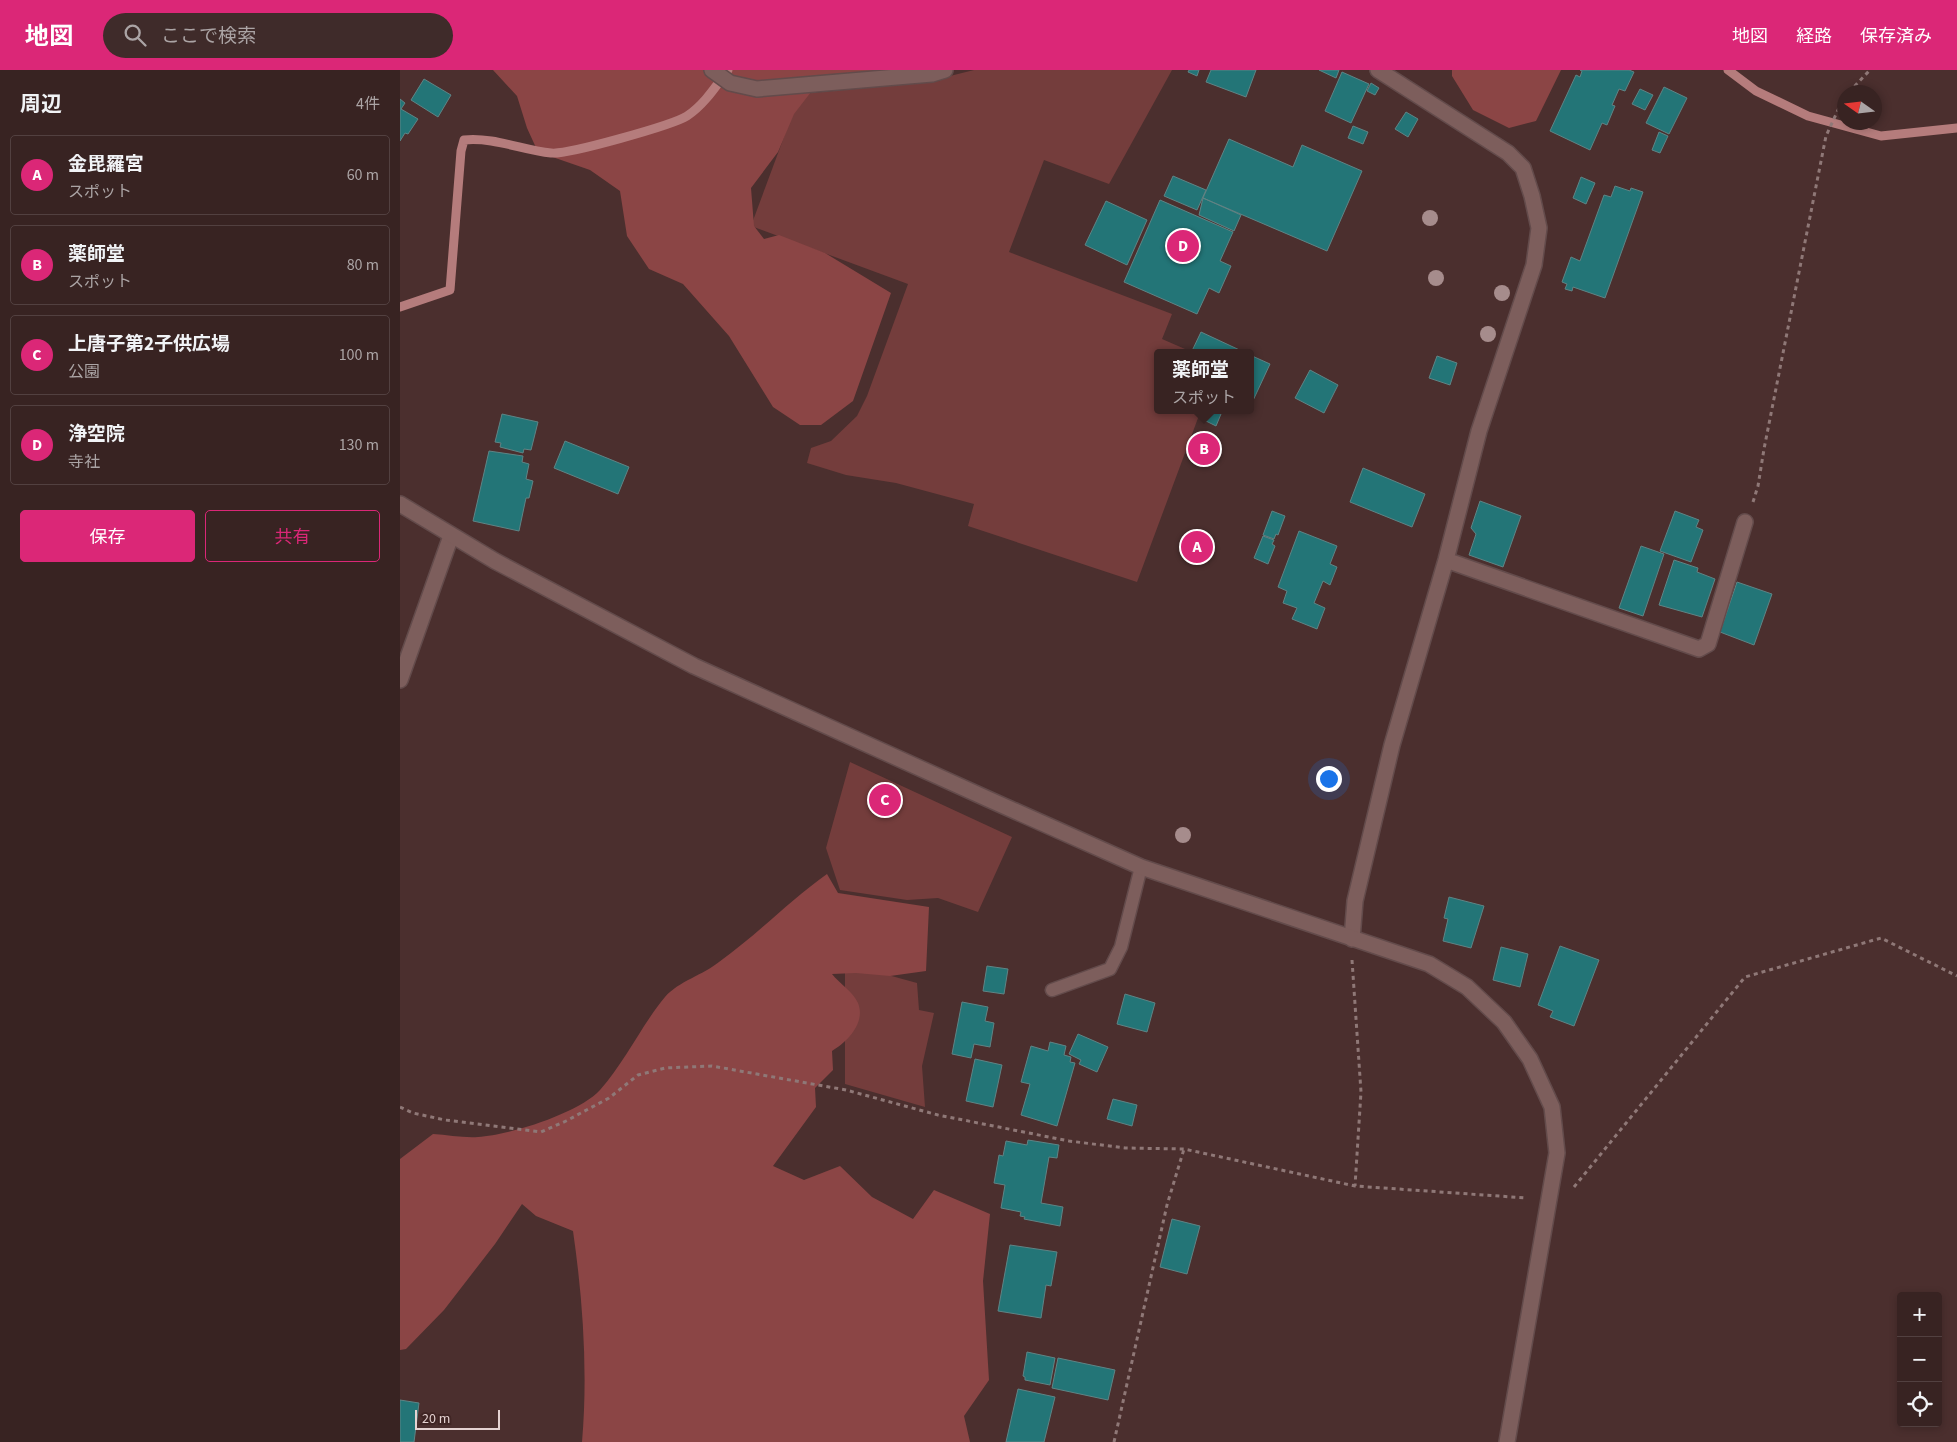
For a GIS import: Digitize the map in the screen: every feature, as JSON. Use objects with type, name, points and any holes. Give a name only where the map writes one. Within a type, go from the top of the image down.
[{"type":"street","points":[[712,70],[730,83],[758,89],[932,74],[945,70]]},
{"type":"street","points":[[1352,939],[1355,901],[1392,745],[1446,560],[1478,432],[1534,265],[1539,228],[1523,168],[1508,153],[1378,70]]},
{"type":"street","points":[[400,504],[452,536],[694,666],[1141,867],[1429,964],[1467,987],[1504,1022],[1530,1058],[1552,1107],[1557,1153],[1507,1442]]},
{"type":"street","points":[[1446,560],[1699,649],[1708,644],[1745,522]]},
{"type":"street","points":[[400,680],[452,536]]},
{"type":"lane","points":[[1052,990],[1110,969],[1122,947],[1141,867]]},
{"type":"path","points":[[1856,85],[1870,70]]},
{"type":"path","points":[[1745,522],[1758,486],[1826,136],[1837,112]]},
{"type":"path","points":[[400,1107],[413,1113],[445,1120],[541,1132],[566,1122],[609,1098],[638,1076],[665,1068],[712,1066],[846,1090],[938,1115],[1069,1141],[1125,1148],[1184,1150],[1355,1186],[1550,1200],[1568,1194],[1746,977],[1881,938],[1957,976]]},
{"type":"path","points":[[1352,939],[1353,996],[1361,1092],[1355,1186]]},
{"type":"path","points":[[1114,1442],[1167,1205],[1184,1150]]},
{"type":"shaded area","points":[[493,70],[932,70],[811,92],[794,114],[778,152],[751,188],[754,226],[764,239],[779,235],[825,253],[891,293],[853,401],[821,425],[800,425],[773,407],[729,336],[683,284],[649,269],[627,236],[620,191],[590,170],[538,152],[527,128],[517,96]]},
{"type":"shaded area","points":[[974,70],[1172,70],[1109,184],[1044,160],[1009,252],[1172,314],[1162,339],[1185,349],[1154,349],[1154,414],[1200,414],[1137,582],[968,526],[974,504],[896,483],[846,475],[807,463],[811,448],[831,441],[857,416],[867,396],[908,284],[751,226],[800,94],[922,83]]},
{"type":"shaded area","points":[[1452,70],[1561,70],[1536,121],[1509,128],[1473,110],[1452,76]]},
{"type":"shaded area","points":[[850,762],[1012,837],[978,912],[938,898],[907,900],[840,890],[826,848]]},
{"type":"shaded area","points":[[827,874],[838,893],[929,907],[926,971],[890,976],[856,973],[832,974],[858,1003],[860,1010],[857,1025],[844,1043],[832,1051],[833,1070],[815,1088],[816,1107],[773,1166],[804,1180],[840,1166],[872,1197],[913,1219],[934,1190],[990,1214],[983,1281],[989,1380],[964,1416],[970,1442],[582,1442],[585,1390],[584,1336],[573,1231],[536,1216],[522,1204],[495,1244],[444,1310],[406,1349],[400,1350],[400,1159],[433,1134],[473,1137],[508,1132],[561,1114],[590,1099],[609,1079],[656,1008],[671,991],[713,967],[733,952],[799,895]]},
{"type":"shaded area","points":[[845,970],[877,972],[917,983],[919,1010],[934,1013],[922,1066],[925,1107],[845,1084]]},
{"type":"building","points":[[1189,70],[1199,70],[1197,76],[1188,72]]},
{"type":"building","points":[[1211,70],[1256,70],[1246,97],[1206,82]]},
{"type":"building","points":[[1319,70],[1339,70],[1336,78]]},
{"type":"building","points":[[1580,70],[1629,70],[1634,72],[1625,91],[1619,89],[1612,105],[1615,106],[1607,125],[1602,123],[1590,150],[1550,131],[1576,75],[1580,77],[1582,71]]},
{"type":"building","points":[[1342,72],[1369,84],[1351,123],[1325,111]]},
{"type":"building","points":[[424,79],[451,95],[438,117],[411,100]]},
{"type":"building","points":[[1371,83],[1379,88],[1375,95],[1367,91]]},
{"type":"building","points":[[1664,87],[1687,98],[1669,134],[1646,123]]},
{"type":"building","points":[[1640,89],[1653,95],[1645,110],[1632,104]]},
{"type":"building","points":[[400,99],[405,103],[401,109],[418,119],[408,134],[405,133],[400,141]]},
{"type":"building","points":[[1406,112],[1418,119],[1408,137],[1395,129]]},
{"type":"building","points":[[1353,126],[1368,132],[1363,144],[1348,138]]},
{"type":"building","points":[[1659,132],[1668,136],[1660,153],[1652,150]]},
{"type":"building","points":[[1229,139],[1293,167],[1302,145],[1362,171],[1327,251],[1203,198]]},
{"type":"building","points":[[1173,176],[1206,190],[1197,210],[1164,196]]},
{"type":"building","points":[[1581,177],[1595,183],[1586,204],[1573,198]]},
{"type":"building","points":[[1615,186],[1630,191],[1631,188],[1643,192],[1605,298],[1573,287],[1572,291],[1565,289],[1567,284],[1562,282],[1571,257],[1580,261],[1604,195],[1611,197]]},
{"type":"building","points":[[1203,198],[1241,215],[1234,231],[1199,215]]},
{"type":"building","points":[[1160,200],[1233,232],[1220,261],[1231,266],[1219,293],[1209,288],[1197,314],[1124,282]]},
{"type":"building","points":[[1106,201],[1147,220],[1127,265],[1085,245]]},
{"type":"building","points":[[1201,332],[1237,349],[1193,349]]},
{"type":"building","points":[[1437,356],[1457,363],[1450,385],[1429,378]]},
{"type":"building","points":[[1254,357],[1270,364],[1254,398]]},
{"type":"building","points":[[1310,370],[1338,385],[1324,413],[1295,398]]},
{"type":"building","points":[[502,414],[538,422],[531,450],[524,449],[523,453],[500,447],[501,443],[495,442]]},
{"type":"building","points":[[1204,414],[1221,414],[1216,426],[1202,419]]},
{"type":"building","points":[[1194,434],[1220,444],[1213,463],[1187,453]]},
{"type":"building","points":[[565,441],[629,467],[618,494],[554,468]]},
{"type":"building","points":[[489,451],[523,456],[522,462],[529,464],[526,479],[533,481],[529,498],[526,498],[519,531],[473,521]]},
{"type":"building","points":[[1363,468],[1425,494],[1412,527],[1350,502]]},
{"type":"building","points":[[1480,501],[1521,516],[1503,567],[1469,555],[1476,534],[1471,528]]},
{"type":"building","points":[[1272,511],[1285,516],[1278,535],[1276,534],[1274,539],[1263,535]]},
{"type":"building","points":[[1675,511],[1699,520],[1696,527],[1703,530],[1691,562],[1660,551]]},
{"type":"building","points":[[1299,531],[1337,546],[1330,564],[1337,567],[1330,585],[1323,581],[1314,603],[1325,608],[1317,629],[1292,619],[1297,608],[1283,603],[1287,591],[1278,587]]},
{"type":"building","points":[[1263,536],[1274,540],[1272,544],[1275,546],[1268,564],[1254,558]]},
{"type":"building","points":[[1194,542],[1201,545],[1199,551],[1192,549]]},
{"type":"building","points":[[1641,546],[1664,554],[1643,616],[1619,608]]},
{"type":"building","points":[[1674,560],[1698,568],[1697,572],[1715,579],[1702,617],[1659,605]]},
{"type":"building","points":[[1737,582],[1772,594],[1754,645],[1720,632]]},
{"type":"building","points":[[1449,897],[1484,906],[1471,948],[1443,941],[1448,919],[1444,918]]},
{"type":"building","points":[[1560,946],[1599,960],[1574,1026],[1550,1017],[1553,1011],[1538,1005]]},
{"type":"building","points":[[1501,947],[1528,954],[1520,987],[1493,980]]},
{"type":"building","points":[[987,966],[1008,969],[1004,994],[983,991]]},
{"type":"building","points":[[1125,994],[1155,1003],[1147,1032],[1117,1024]]},
{"type":"building","points":[[962,1002],[988,1007],[985,1021],[994,1023],[990,1047],[974,1044],[971,1058],[952,1054]]},
{"type":"building","points":[[1078,1034],[1108,1047],[1097,1072],[1079,1064],[1081,1060],[1069,1054]]},
{"type":"building","points":[[1050,1042],[1066,1046],[1064,1055],[1071,1057],[1070,1062],[1075,1063],[1057,1126],[1021,1115],[1030,1084],[1021,1082],[1031,1046],[1048,1051]]},
{"type":"building","points":[[975,1059],[1002,1065],[993,1107],[966,1101]]},
{"type":"building","points":[[1113,1099],[1137,1105],[1132,1126],[1107,1119]]},
{"type":"building","points":[[1028,1140],[1059,1145],[1057,1158],[1049,1157],[1041,1203],[1063,1207],[1060,1226],[1024,1219],[1025,1217],[1020,1216],[1021,1212],[1001,1208],[1005,1185],[994,1183],[999,1155],[1003,1156],[1006,1141],[1027,1145]]},
{"type":"building","points":[[1172,1219],[1200,1226],[1187,1274],[1160,1267]]},
{"type":"building","points":[[1010,1245],[1057,1252],[1051,1286],[1046,1285],[1041,1318],[998,1311]]},
{"type":"building","points":[[1027,1352],[1055,1358],[1050,1385],[1025,1380],[1023,1376]]},
{"type":"building","points":[[1058,1358],[1115,1370],[1108,1400],[1052,1388]]},
{"type":"building","points":[[1018,1389],[1055,1397],[1044,1442],[1006,1442]]},
{"type":"building","points":[[400,1400],[419,1403],[414,1442],[400,1442]]},
{"type":"waterway","points":[[400,307],[450,290],[461,151],[464,140],[486,140],[551,153],[620,139],[687,116],[704,101],[728,70]]},
{"type":"waterway","points":[[1728,70],[1756,91],[1808,116],[1881,136],[1957,128]]},
{"type":"place","name":"浄空院","points":[[1183,246]]},
{"type":"place","name":"薬師堂","points":[[1204,449]]},
{"type":"place","name":"金毘羅宮","points":[[1197,547]]},
{"type":"place","name":"上唐子第2子供広場","points":[[885,800]]}]
